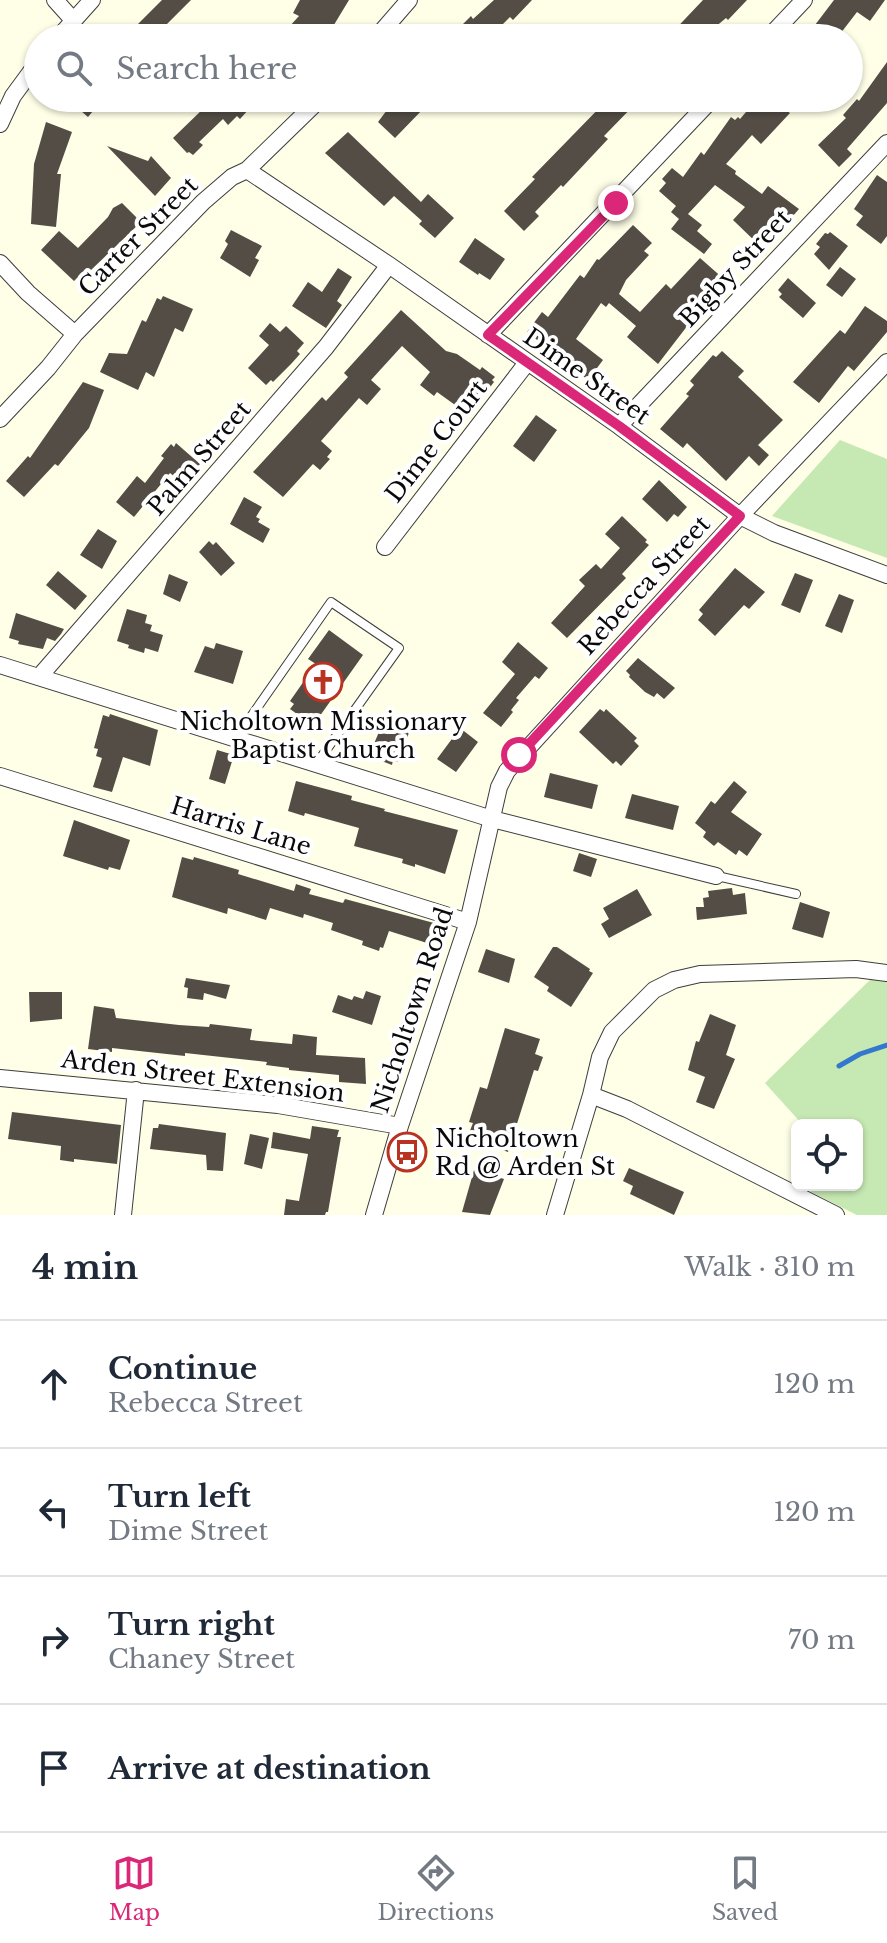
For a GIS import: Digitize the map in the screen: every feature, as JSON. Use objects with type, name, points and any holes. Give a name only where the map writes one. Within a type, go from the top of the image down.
[{"type":"street","points":[[55,0],[73,20]]},
{"type":"street","points":[[70,24],[92,0]]},
{"type":"street","points":[[388,24],[409,0]]},
{"type":"street","points":[[781,24],[804,0]]},
{"type":"street","points":[[0,124],[24,81]]},
{"type":"street","name":"Carter Street","points":[[0,419],[75,334],[203,202],[232,177],[247,170],[307,112]]},
{"type":"street","points":[[488,335],[700,112]]},
{"type":"street","name":"Bigby Street","points":[[619,426],[887,143]]},
{"type":"street","name":"Dime Street","points":[[247,170],[619,426],[740,516],[774,533],[887,575]]},
{"type":"street","points":[[0,263],[28,293],[75,334]]},
{"type":"street","name":"Palm Street","points":[[39,677],[316,359],[389,265]]},
{"type":"street","name":"Rebecca Street","points":[[492,819],[499,787],[513,763],[740,516],[887,362]]},
{"type":"street","name":"Dime Court","points":[[385,547],[526,364]]},
{"type":"street","points":[[0,665],[492,819],[716,876]]},
{"type":"street","name":"Harris Lane","points":[[0,776],[468,922]]},
{"type":"street","name":"Nicholtown Road","points":[[374,1215],[400,1126],[468,922],[492,819]]},
{"type":"street","points":[[555,1215],[600,1057],[612,1032],[654,990],[674,980],[700,974],[856,969],[887,973]]},
{"type":"street","name":"Arden Street Extension","points":[[0,1078],[278,1105],[400,1126]]},
{"type":"street","points":[[123,1215],[136,1090]]},
{"type":"street","points":[[591,1095],[627,1109],[836,1215]]},
{"type":"lane","points":[[235,738],[331,602],[399,648],[316,764]]},
{"type":"lane","points":[[716,876],[796,894]]},
{"type":"green space","points":[[840,440],[887,459],[887,558],[772,516]]},
{"type":"green space","points":[[874,976],[887,981],[887,1215],[857,1215],[811,1192],[863,1191],[863,1119],[798,1119],[765,1083]]},
{"type":"building","points":[[162,0],[191,0],[167,24],[138,24]]},
{"type":"building","points":[[300,0],[349,0],[334,24],[292,24],[299,16],[293,13]]},
{"type":"building","points":[[494,0],[532,0],[513,20],[510,17],[503,24],[463,24],[471,16],[473,19]]},
{"type":"building","points":[[703,0],[747,0],[728,20],[726,18],[719,24],[680,24]]},
{"type":"building","points":[[834,0],[885,0],[870,21],[857,12],[848,24],[816,24]]},
{"type":"building","points":[[887,62],[887,103],[847,149],[852,154],[839,167],[818,145],[846,118],[843,115],[846,112],[863,112],[863,95]]},
{"type":"building","points":[[200,112],[246,112],[228,125],[223,119],[199,142],[203,145],[193,155],[173,138]]},
{"type":"building","points":[[386,112],[420,112],[395,138],[378,122]]},
{"type":"building","points":[[595,112],[627,112],[604,136],[608,139],[535,212],[539,216],[524,231],[504,211],[535,179],[532,177]]},
{"type":"building","points":[[746,112],[790,113],[761,144],[752,135],[726,164],[762,194],[768,186],[799,209],[772,240],[769,237],[760,246],[733,220],[745,207],[715,185],[688,214],[702,225],[697,231],[712,244],[704,254],[671,229],[679,219],[671,212],[676,206],[659,191],[666,183],[662,179],[672,168],[683,177],[701,152],[704,155],[731,117],[740,119]]},
{"type":"building","points":[[46,122],[72,132],[57,174],[61,174],[56,227],[31,224],[34,164]]},
{"type":"building","points":[[348,132],[421,202],[428,194],[454,218],[435,238],[419,224],[422,221],[394,196],[384,206],[325,153]]},
{"type":"building","points":[[107,146],[148,161],[151,156],[171,178],[155,196]]},
{"type":"building","points":[[877,175],[887,182],[887,236],[881,244],[856,225],[863,216],[854,209]]},
{"type":"building","points":[[122,203],[141,222],[90,271],[92,273],[82,283],[77,278],[74,281],[41,250],[59,231],[78,248],[113,208]]},
{"type":"building","points":[[633,225],[652,243],[644,251],[649,255],[626,280],[619,294],[640,312],[666,284],[671,289],[700,258],[725,280],[699,309],[704,314],[691,328],[688,325],[658,364],[627,337],[636,326],[609,303],[606,307],[601,303],[576,339],[603,360],[588,380],[527,332],[542,312],[548,317],[580,275],[584,278],[597,259]]},
{"type":"building","points":[[231,230],[262,246],[250,277],[220,258]]},
{"type":"building","points":[[830,232],[848,246],[829,270],[814,254],[820,247],[816,244],[825,233]]},
{"type":"building","points":[[475,238],[505,259],[490,280],[459,262]]},
{"type":"building","points":[[840,267],[856,279],[842,297],[826,285]]},
{"type":"building","points":[[338,268],[352,277],[337,301],[342,305],[326,328],[292,306],[308,282],[322,292]]},
{"type":"building","points":[[788,278],[816,303],[803,318],[779,297],[782,294],[778,290]]},
{"type":"building","points":[[163,296],[193,309],[183,332],[175,328],[154,377],[146,372],[138,390],[100,372],[109,353],[127,354],[142,320],[146,322],[157,298],[161,300]]},
{"type":"building","points":[[865,306],[887,321],[887,332],[854,371],[848,366],[819,403],[793,382],[840,330],[845,334]]},
{"type":"building","points":[[401,310],[446,351],[457,354],[480,370],[482,367],[495,377],[494,382],[469,415],[437,392],[434,396],[420,385],[430,372],[402,346],[371,380],[381,389],[367,405],[359,398],[321,441],[332,451],[327,457],[330,459],[320,470],[313,464],[283,497],[253,472],[322,397],[326,401],[348,377],[344,373]]},
{"type":"building","points":[[270,323],[280,332],[286,326],[304,343],[291,364],[266,385],[248,368],[269,345],[259,336]]},
{"type":"building","points":[[722,351],[744,371],[738,377],[783,420],[758,445],[769,455],[759,466],[749,456],[726,481],[687,443],[683,448],[660,429],[689,396],[686,394],[694,385],[690,381],[713,355],[716,357]]},
{"type":"building","points":[[83,382],[104,390],[89,428],[58,466],[55,464],[24,497],[6,481],[28,456],[30,458]]},
{"type":"building","points":[[536,415],[557,430],[534,462],[513,446]]},
{"type":"building","points":[[176,443],[200,464],[189,478],[185,475],[180,481],[170,473],[134,517],[116,502],[137,476],[145,483],[164,458],[161,456],[171,444],[174,447]]},
{"type":"building","points":[[659,480],[687,507],[678,517],[674,514],[667,522],[642,499]]},
{"type":"building","points":[[244,497],[262,507],[256,517],[260,519],[258,522],[270,529],[263,543],[230,524]]},
{"type":"building","points":[[622,516],[649,545],[622,574],[626,578],[567,638],[551,623],[585,586],[579,580],[596,564],[601,569],[620,548],[605,534]]},
{"type":"building","points":[[98,529],[117,541],[102,569],[80,555]]},
{"type":"building","points":[[209,541],[213,545],[216,542],[235,563],[221,576],[199,552]]},
{"type":"building","points":[[735,568],[765,592],[749,609],[744,605],[715,636],[698,620],[703,614],[699,610]]},
{"type":"building","points":[[58,571],[87,596],[75,610],[46,585]]},
{"type":"building","points":[[795,573],[813,580],[800,613],[781,605]]},
{"type":"building","points":[[169,574],[188,582],[180,602],[163,594]]},
{"type":"building","points":[[839,594],[854,600],[842,633],[825,626]]},
{"type":"building","points":[[127,609],[147,615],[145,623],[152,625],[150,631],[163,635],[158,652],[145,648],[144,653],[117,641]]},
{"type":"building","points":[[16,613],[64,629],[55,641],[47,638],[43,649],[18,644],[19,641],[9,638]]},
{"type":"building","name":"Nicholtown Missionary Baptist Church","points":[[329,630],[363,655],[311,724],[290,709],[294,704],[290,701],[316,664],[308,659]]},
{"type":"building","points":[[518,642],[548,668],[539,679],[535,676],[516,698],[519,700],[511,710],[513,712],[501,727],[483,713],[515,674],[502,662]]},
{"type":"building","points":[[216,643],[243,651],[233,684],[194,672],[205,646],[214,649]]},
{"type":"building","points":[[638,658],[675,688],[664,699],[657,693],[654,697],[645,692],[629,677],[626,671]]},
{"type":"building","points":[[600,709],[604,712],[606,709],[637,738],[634,741],[639,746],[621,766],[616,761],[613,764],[579,732]]},
{"type":"building","points":[[110,714],[158,730],[150,766],[123,757],[112,792],[93,787],[102,758],[96,756],[98,749],[94,748],[103,715],[109,717]]},
{"type":"building","points":[[391,722],[410,730],[398,762],[393,760],[392,765],[374,758],[376,753],[371,751],[381,727],[388,730]]},
{"type":"building","points":[[460,728],[478,742],[456,772],[437,759]]},
{"type":"building","points":[[217,750],[234,755],[225,784],[209,779]]},
{"type":"building","points":[[550,773],[598,785],[592,809],[544,797]]},
{"type":"building","points":[[296,781],[352,796],[351,800],[384,811],[458,830],[445,874],[354,846],[359,828],[288,811]]},
{"type":"building","points":[[734,781],[747,792],[731,812],[762,834],[747,856],[739,850],[736,855],[718,842],[714,846],[703,837],[706,832],[695,823],[711,801],[715,804]]},
{"type":"building","points":[[632,794],[679,806],[673,830],[625,818]]},
{"type":"building","points":[[74,820],[130,840],[120,870],[109,867],[108,870],[63,856]]},
{"type":"building","points":[[579,853],[597,859],[591,877],[573,871]]},
{"type":"building","points":[[182,857],[193,860],[194,857],[239,870],[238,874],[294,891],[296,884],[311,889],[309,894],[343,903],[345,899],[434,923],[427,943],[389,931],[379,951],[362,945],[363,941],[331,930],[333,923],[304,914],[303,918],[270,908],[266,920],[228,908],[227,914],[172,897]]},
{"type":"building","points":[[732,888],[733,895],[745,893],[747,914],[697,920],[696,907],[704,907],[703,898],[709,897],[708,891]]},
{"type":"building","points":[[637,889],[652,915],[609,938],[601,924],[609,919],[603,908]]},
{"type":"building","points":[[800,902],[830,912],[823,938],[792,929]]},
{"type":"building","points":[[553,947],[593,973],[571,1007],[547,991],[549,987],[534,977]]},
{"type":"building","points":[[486,949],[515,959],[509,983],[478,972]]},
{"type":"building","points":[[186,978],[230,985],[226,999],[204,993],[203,1000],[187,998],[188,988],[184,987]]},
{"type":"building","points":[[366,991],[381,996],[372,1025],[332,1012],[338,995],[352,1000],[354,996],[363,999]]},
{"type":"building","points":[[29,992],[62,992],[62,1019],[30,1022]]},
{"type":"building","points":[[94,1006],[114,1009],[116,1018],[252,1029],[250,1040],[292,1044],[293,1034],[317,1037],[316,1055],[365,1058],[366,1084],[339,1082],[339,1075],[289,1070],[266,1065],[267,1062],[185,1053],[185,1056],[112,1048],[112,1052],[88,1049]]},
{"type":"building","points":[[710,1014],[736,1025],[726,1055],[735,1059],[714,1109],[696,1102],[705,1077],[688,1070],[696,1041],[699,1042]]},
{"type":"building","points":[[505,1028],[540,1039],[535,1054],[543,1057],[538,1071],[534,1070],[508,1152],[467,1138],[480,1087],[487,1089]]},
{"type":"building","points":[[12,1112],[121,1125],[117,1164],[60,1160],[61,1146],[8,1139]]},
{"type":"building","points":[[159,1124],[226,1133],[223,1171],[207,1170],[206,1155],[150,1149],[153,1128],[158,1128]]},
{"type":"building","points":[[312,1126],[339,1130],[337,1137],[341,1137],[328,1212],[325,1215],[284,1215],[286,1199],[299,1201],[308,1154],[271,1148],[273,1132],[310,1139]]},
{"type":"building","points":[[250,1134],[269,1138],[262,1169],[244,1164]]},
{"type":"building","points":[[629,1168],[684,1192],[674,1215],[630,1194],[633,1186],[623,1181]]},
{"type":"building","points":[[474,1170],[504,1179],[490,1215],[462,1212]]},
{"type":"waterway","points":[[839,1066],[860,1054],[887,1045]]},
{"type":"place","name":"Nicholtown Missionary Baptist Church","points":[[323,682]]},
{"type":"place","name":"Nicholtown Rd @ Arden St","points":[[407,1152]]},
{"type":"route","points":[[519,755],[740,516],[619,426],[488,335],[616,203]]}]
